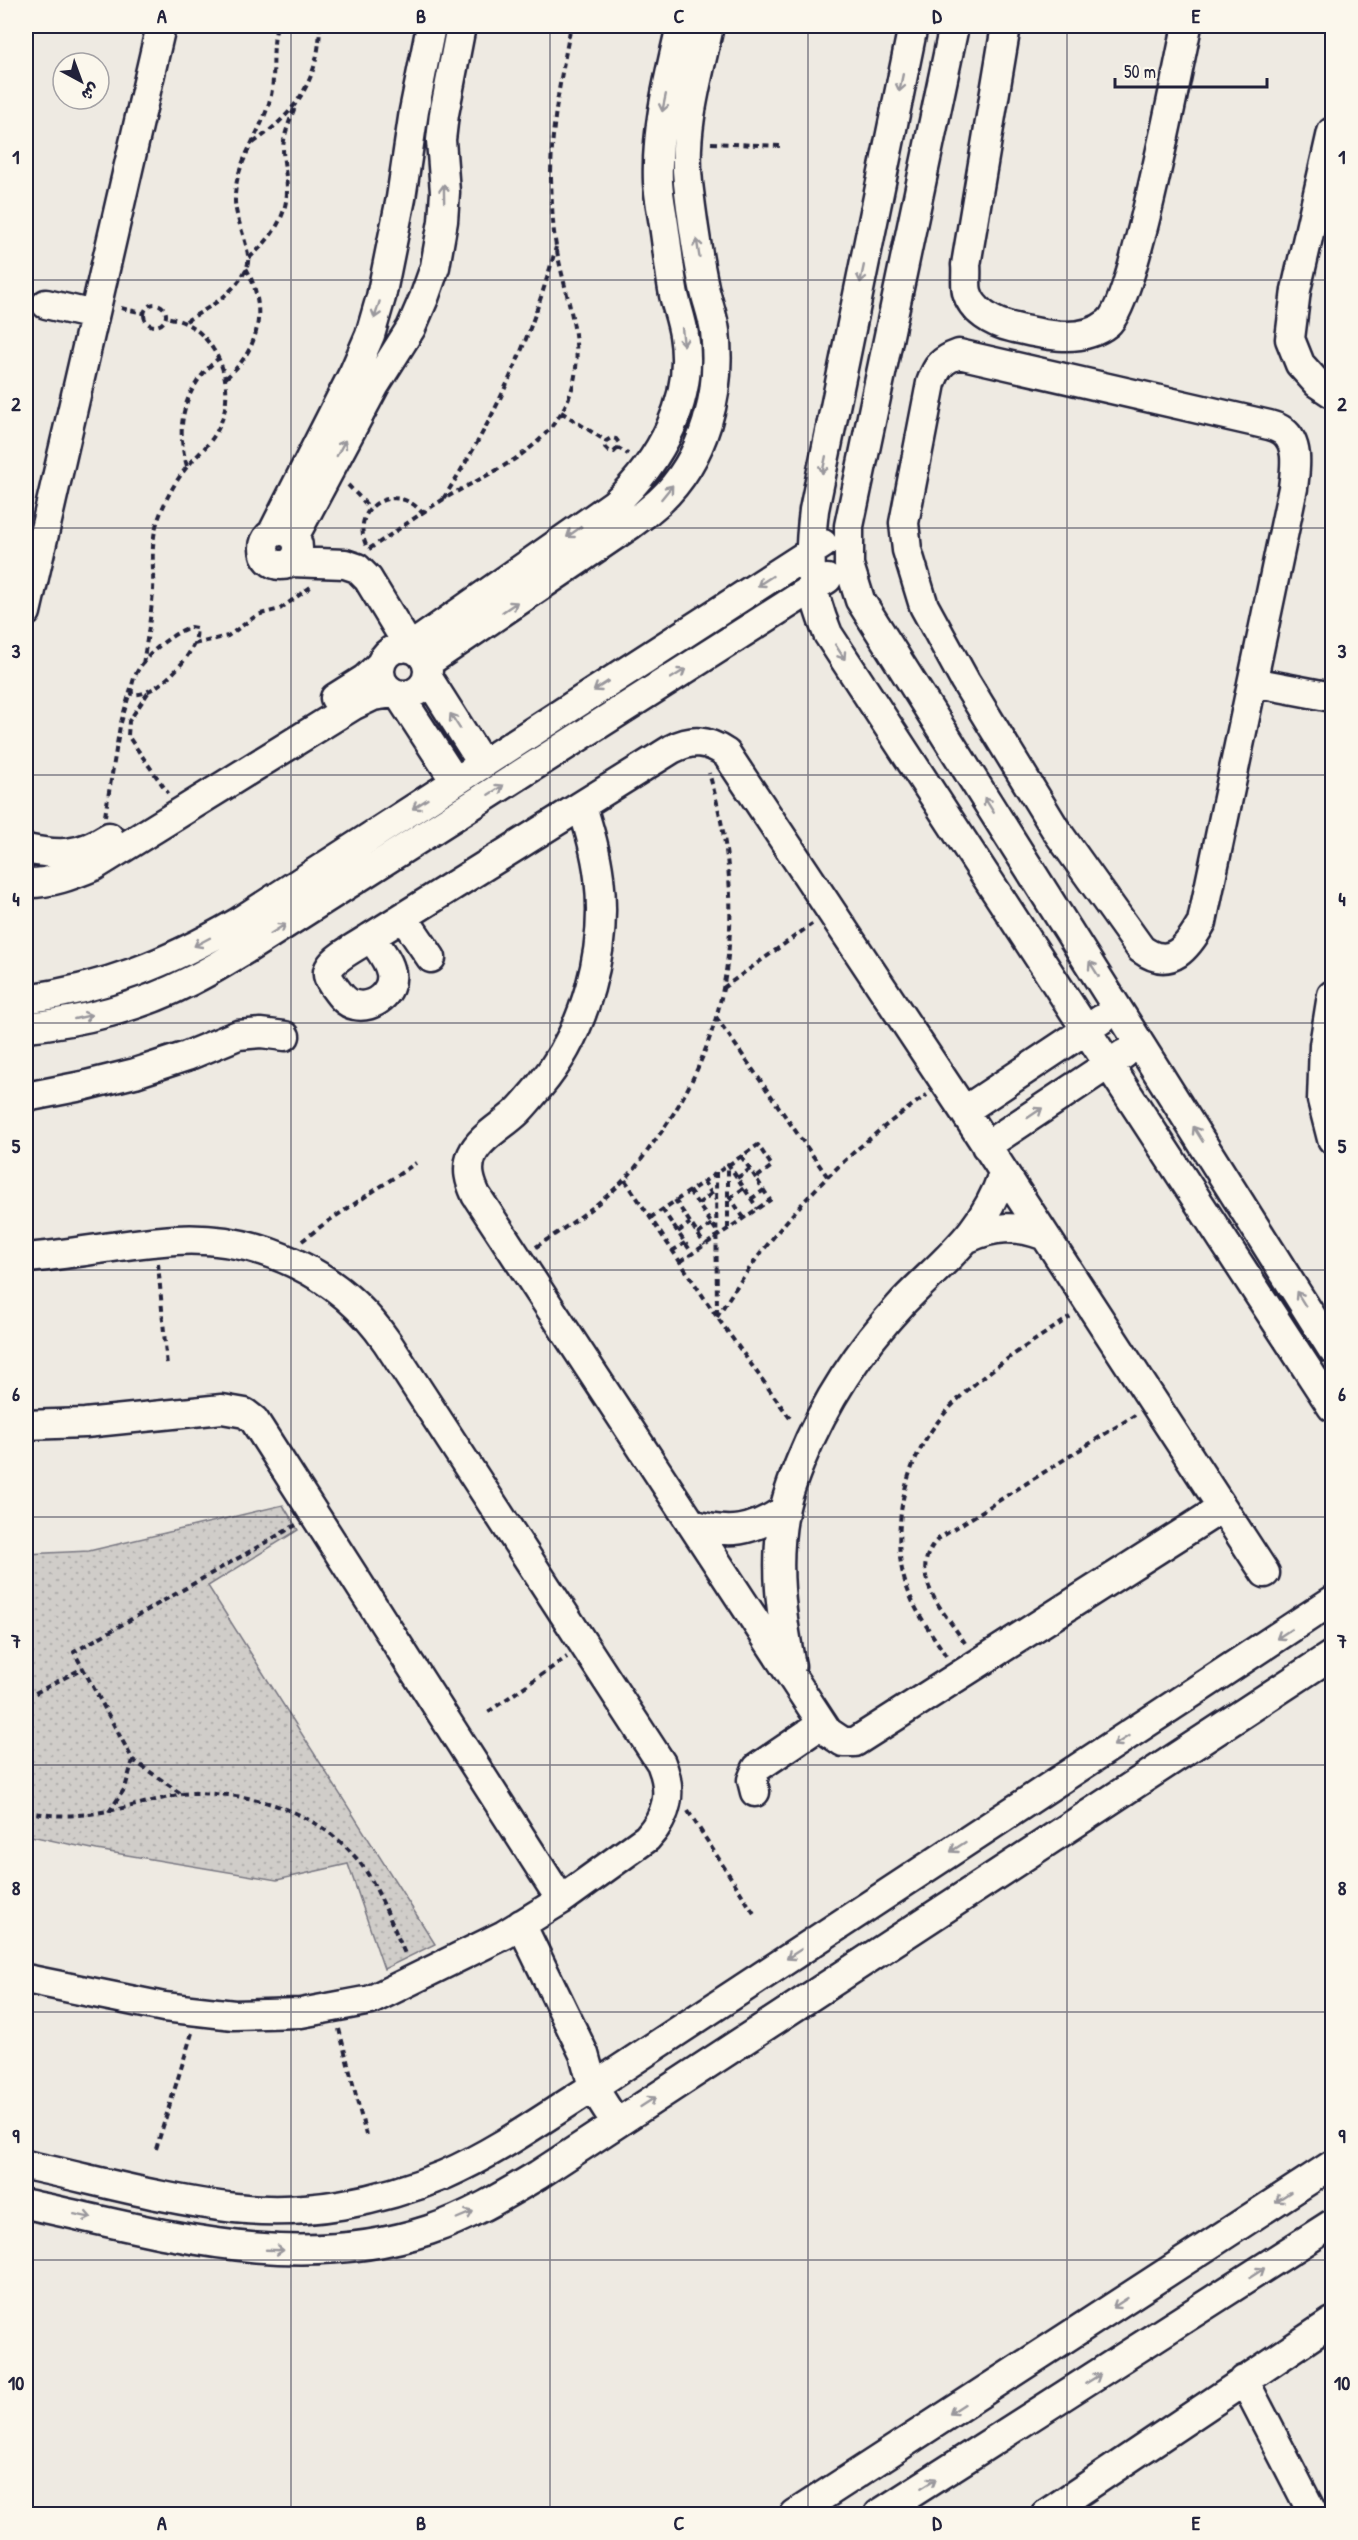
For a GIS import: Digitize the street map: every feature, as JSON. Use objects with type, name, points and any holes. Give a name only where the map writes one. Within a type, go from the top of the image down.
[{"type":"street","points":[[26,612],[161,26]]},
{"type":"street","points":[[622,515],[633,487],[667,437],[679,405],[685,371],[685,336],[674,294],[658,184],[660,124],[681,26]]},
{"type":"street","points":[[26,883],[70,876],[95,853],[350,698],[365,679],[409,660],[622,515],[659,501],[683,472],[701,439],[713,404],[718,366],[716,338],[704,287],[688,182],[686,142],[709,26]]},
{"type":"street","points":[[913,26],[814,510],[809,553],[812,588],[828,634],[1332,1407]]},
{"type":"street","points":[[954,26],[849,526],[849,565],[860,600],[1141,1042],[1332,1349]]},
{"type":"street","points":[[1006,26],[966,265],[967,291],[974,307],[999,324],[1042,334],[1073,336],[1095,331],[1109,322],[1116,312],[1129,279],[1161,149],[1187,26]]},
{"type":"street","points":[[447,27],[441,166],[445,192],[436,258],[424,298],[411,328],[365,379],[286,543],[357,557],[357,568],[368,579],[402,635],[409,660],[482,763]]},
{"type":"street","points":[[365,379],[370,335],[381,297],[401,198],[414,111],[447,27]]},
{"type":"street","points":[[671,68],[700,71]]},
{"type":"street","points":[[414,111],[444,114]]},
{"type":"street","points":[[1332,132],[1296,290],[1290,339],[1300,364],[1317,383],[1332,393]]},
{"type":"street","points":[[658,184],[688,182]]},
{"type":"street","points":[[390,250],[400,234],[412,231],[423,233],[432,240],[436,258]]},
{"type":"street","points":[[674,294],[704,287]]},
{"type":"street","points":[[46,304],[94,315]]},
{"type":"street","points":[[958,354],[1269,425],[1283,431],[1290,441],[1296,460],[1254,682],[1202,922],[1190,944],[1180,952],[1165,958],[1150,955],[1141,949],[1056,830],[965,681],[924,606],[907,550],[904,523],[931,383],[936,368],[945,359],[958,354]]},
{"type":"street","points":[[26,1027],[52,1024],[122,1008],[189,982],[244,934],[454,781],[849,526]]},
{"type":"street","points":[[26,999],[70,991],[128,975],[244,934],[849,565]]},
{"type":"street","points":[[409,660],[380,671],[384,684],[396,694],[454,781]]},
{"type":"street","points":[[1254,682],[1332,697]]},
{"type":"street","points":[[350,698],[396,694]]},
{"type":"street","points":[[371,937],[672,749],[685,743],[700,741],[714,745],[726,753],[964,1111],[1265,1573]]},
{"type":"street","points":[[582,806],[593,842],[599,878],[601,915],[598,951],[590,986],[578,1021],[562,1054],[518,1112],[480,1144],[472,1156],[469,1169],[470,1182],[476,1195],[793,1680],[834,1738],[843,1742],[855,1742],[1222,1508]]},
{"type":"street","points":[[26,849],[46,854],[95,853]]},
{"type":"street","points":[[403,917],[431,958]]},
{"type":"street","points":[[1332,995],[1324,1045],[1332,1139]]},
{"type":"street","points":[[964,1111],[1118,1008]]},
{"type":"street","points":[[26,1096],[135,1073],[187,1056],[238,1035],[261,1033],[285,1036]]},
{"type":"street","points":[[986,1146],[1141,1042]]},
{"type":"street","points":[[793,1680],[780,1595],[779,1567],[784,1510],[808,1442],[836,1390],[869,1341],[909,1296],[968,1238],[993,1201],[1003,1174]]},
{"type":"street","points":[[968,1238],[982,1231],[1013,1227],[1043,1235]]},
{"type":"street","points":[[26,1258],[156,1241],[203,1239],[227,1242],[284,1258],[311,1271],[338,1289],[373,1323],[585,1645],[661,1763],[667,1777],[669,1794],[666,1810],[658,1826],[647,1838],[561,1900],[521,1924],[371,2000],[334,2008],[268,2015],[198,2013],[26,1979]]},
{"type":"street","points":[[26,1425],[85,1423],[222,1408],[244,1413],[261,1428],[561,1900]]},
{"type":"street","points":[[692,1524],[710,1530],[730,1532],[768,1521],[784,1510]]},
{"type":"street","points":[[26,2165],[204,2204],[237,2209],[292,2210],[340,2205],[376,2198],[446,2174],[478,2158],[593,2087],[1332,1601]]},
{"type":"street","points":[[26,2204],[227,2245],[267,2250],[308,2251],[349,2247],[399,2238],[467,2215],[503,2196],[616,2123],[1332,1655]]},
{"type":"street","points":[[755,1792],[752,1780],[758,1768],[822,1724]]},
{"type":"street","points":[[521,1924],[584,2054],[593,2087],[616,2123]]},
{"type":"street","points":[[795,2514],[1332,2165]]},
{"type":"street","points":[[879,2514],[1148,2344],[1332,2224]]},
{"type":"street","points":[[1046,2514],[1332,2322]]},
{"type":"street","points":[[1244,2380],[1313,2514]]},
{"type":"path","points":[[249,258],[239,226],[234,189],[238,171],[265,118],[270,99],[277,26]]},
{"type":"path","points":[[250,146],[276,127],[294,107],[309,83],[316,64],[320,26]]},
{"type":"path","points":[[194,644],[228,636],[256,615],[280,609],[442,500],[516,458],[547,432],[561,412],[574,378],[576,335],[556,246],[552,215],[552,137],[571,26]]},
{"type":"path","points":[[186,321],[218,302],[231,289],[246,268],[249,258],[268,240],[278,226],[285,208],[287,192],[283,147],[294,107]]},
{"type":"path","points":[[686,142],[780,146]]},
{"type":"path","points":[[442,500],[479,440],[511,378],[529,335],[556,246]]},
{"type":"path","points":[[226,378],[240,366],[250,351],[258,327],[259,303],[246,268]]},
{"type":"path","points":[[153,303],[165,310],[166,316],[163,323],[156,326],[149,325],[144,320],[143,313],[146,307],[153,303]]},
{"type":"path","points":[[143,664],[152,606],[156,526],[172,488],[214,437],[225,406],[226,378],[219,358],[210,343],[186,321],[166,316]]},
{"type":"path","points":[[187,467],[181,441],[182,414],[192,388],[209,366],[219,358]]},
{"type":"path","points":[[561,412],[606,441]]},
{"type":"path","points":[[319,475],[370,508]]},
{"type":"path","points":[[357,557],[364,543],[362,528],[370,508],[383,500],[398,498],[413,503],[423,514]]},
{"type":"path","points":[[95,853],[120,726],[131,687],[143,664],[167,639],[190,627],[196,628],[198,634],[194,644],[175,671],[149,691],[139,695],[132,694],[131,687]]},
{"type":"path","points":[[149,691],[132,714],[127,728],[131,743],[186,796]]},
{"type":"path","points":[[120,726],[127,728]]},
{"type":"path","points":[[518,1259],[581,1217],[625,1180],[667,1124],[703,1054],[723,988],[732,916],[730,874],[724,832],[700,741]]},
{"type":"path","points":[[723,988],[830,911]]},
{"type":"path","points":[[716,1016],[827,1176]]},
{"type":"path","points":[[717,1317],[736,1286],[778,1229],[827,1176],[864,1142],[945,1083]]},
{"type":"path","points":[[650,1218],[758,1145],[772,1166],[756,1178]]},
{"type":"path","points":[[680,1262],[770,1200],[741,1156]]},
{"type":"path","points":[[284,1258],[324,1224],[416,1163]]},
{"type":"path","points":[[728,1164],[758,1209]]},
{"type":"path","points":[[728,1164],[728,1228]]},
{"type":"path","points":[[737,1178],[750,1169]]},
{"type":"path","points":[[716,1172],[717,1317]]},
{"type":"path","points":[[625,1180],[717,1317],[808,1442]]},
{"type":"path","points":[[703,1181],[716,1200]]},
{"type":"path","points":[[729,1196],[744,1188]]},
{"type":"path","points":[[751,1199],[764,1190]]},
{"type":"path","points":[[689,1191],[716,1231]]},
{"type":"path","points":[[698,1204],[711,1194]]},
{"type":"path","points":[[729,1196],[744,1218]]},
{"type":"path","points":[[675,1200],[705,1245]]},
{"type":"path","points":[[728,1213],[737,1207]]},
{"type":"path","points":[[662,1209],[692,1253]]},
{"type":"path","points":[[678,1232],[690,1223]]},
{"type":"path","points":[[698,1234],[712,1224]]},
{"type":"path","points":[[156,1241],[168,1367]]},
{"type":"path","points":[[672,1251],[685,1243]]},
{"type":"path","points":[[968,1670],[909,1595],[899,1563],[899,1529],[903,1496],[913,1464],[928,1434],[948,1407],[972,1384],[1088,1304]]},
{"type":"path","points":[[968,1670],[927,1585],[924,1566],[930,1548],[938,1539],[1153,1404]]},
{"type":"path","points":[[181,1794],[133,1760],[74,1652],[315,1514]]},
{"type":"path","points":[[488,1712],[585,1645]]},
{"type":"path","points":[[26,1698],[83,1668]]},
{"type":"path","points":[[109,1812],[125,1788],[133,1760]]},
{"type":"path","points":[[667,1777],[755,1915]]},
{"type":"path","points":[[26,1811],[63,1817],[109,1812],[181,1794],[236,1795],[262,1800],[288,1809],[312,1821],[353,1855],[371,1880],[416,1979]]},
{"type":"path","points":[[334,2008],[366,2136]]},
{"type":"path","points":[[156,2149],[198,2013]]},
{"type":"shaded area","points":[[283,1505],[298,1530],[208,1586],[435,1944],[384,1969],[348,1864],[277,1880],[97,1850],[26,1835],[26,1554],[89,1551]]}]
